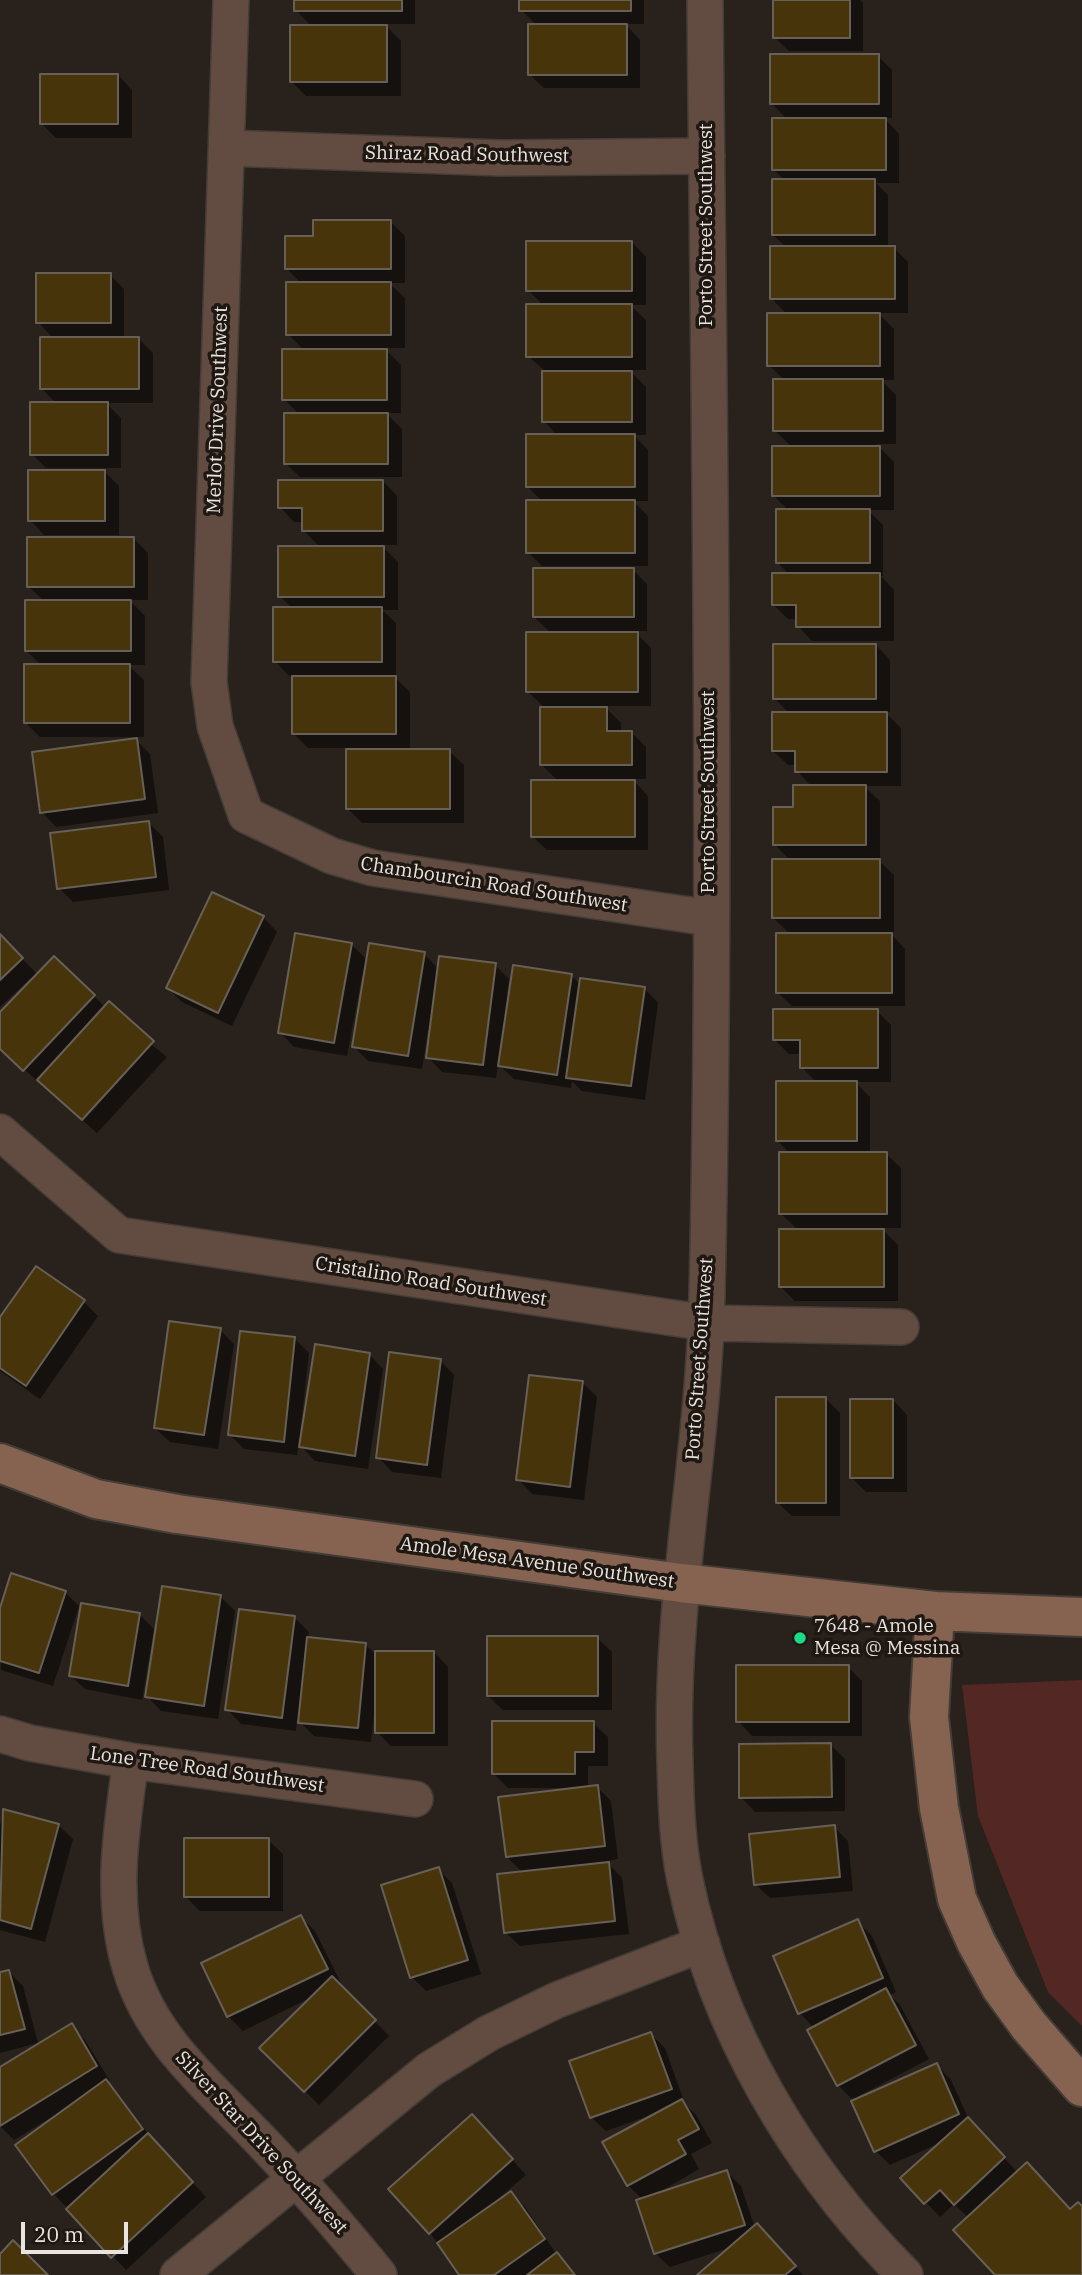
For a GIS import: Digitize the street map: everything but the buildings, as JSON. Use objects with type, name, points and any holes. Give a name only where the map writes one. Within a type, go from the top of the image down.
[{"type":"street","name":"Merlot Drive Southwest","points":[[231,0],[209,682],[215,726],[246,815]]},
{"type":"street","name":"Porto Street Southwest","points":[[705,0],[710,918],[707,1323],[681,1583],[673,1705],[676,1791],[684,1875],[702,1944],[758,2079],[799,2146],[839,2200],[905,2275]]},
{"type":"street","name":"Shiraz Road Southwest","points":[[228,148],[501,158],[707,156]]},
{"type":"street","name":"Chambourcin Road Southwest","points":[[246,815],[332,856],[373,868],[710,918]]},
{"type":"street","name":"Cristalino Road Southwest","points":[[0,1132],[119,1235],[707,1323],[901,1327]]},
{"type":"street","name":"Amole Mesa Avenue Southwest","points":[[0,1463],[96,1499],[177,1514],[681,1583],[935,1611],[1082,1617]]},
{"type":"street","points":[[935,1611],[929,1717],[939,1808],[957,1899],[975,1942],[1000,1986],[1029,2026],[1082,2087]]},
{"type":"street","name":"Lone Tree Road Southwest","points":[[0,1734],[30,1743],[131,1761],[415,1799]]},
{"type":"street","name":"Silver Star Drive Southwest","points":[[131,1761],[122,1815],[118,1896],[130,1968],[143,1998],[180,2058],[296,2179],[379,2275]]},
{"type":"street","points":[[178,2275],[429,2070],[489,2033],[556,2000],[702,1944]]},
{"type":"shaded area","points":[[1082,1680],[1082,2026],[1048,1992],[978,1816],[962,1685]]},
{"type":"place","name":"7648 - Amole Mesa @ Messina","points":[[800,1638]]}]
